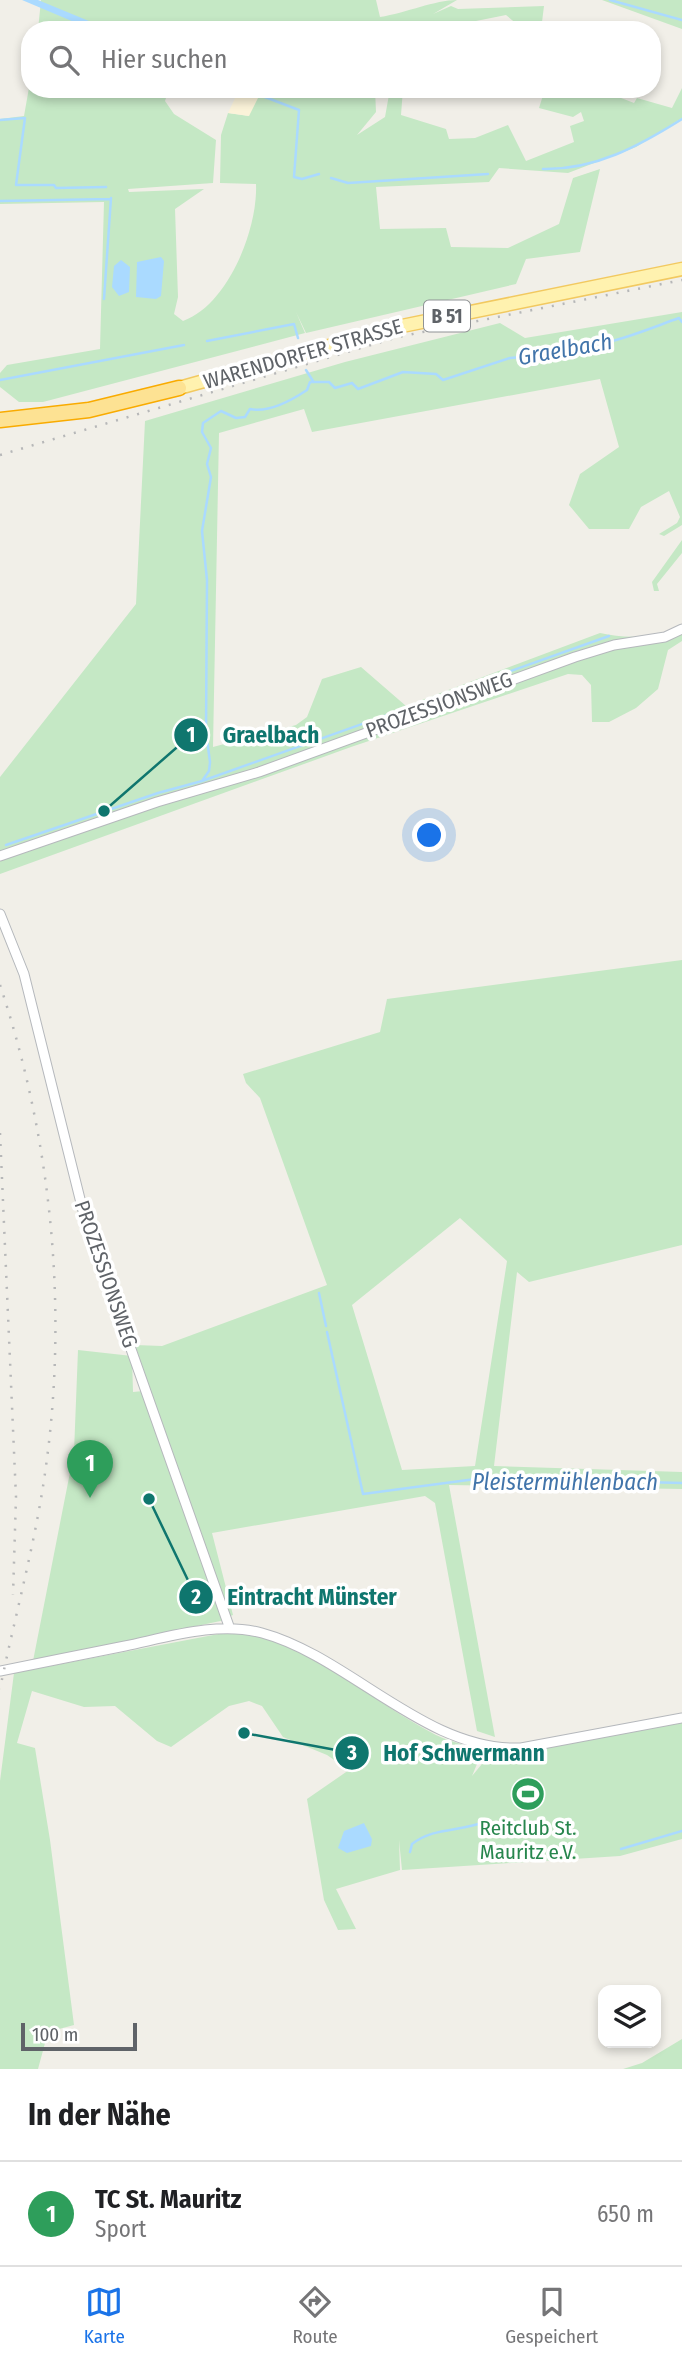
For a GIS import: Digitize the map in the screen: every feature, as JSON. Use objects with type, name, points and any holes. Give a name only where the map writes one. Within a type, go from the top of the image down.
[{"type":"highway","name":"WARENDORFER STRASSE","points":[[7,420],[89,410],[179,388]]},
{"type":"highway","points":[[0,429],[7,420]]},
{"type":"main road","name":"WARENDORFER STRASSE","points":[[179,388],[397,327],[682,269]]},
{"type":"street","name":"PROZESSIONSWEG","points":[[0,856],[157,802],[238,780],[575,657],[614,645],[665,637],[682,629]]},
{"type":"street","name":"PROZESSIONSWEG","points":[[0,914],[24,974],[85,1219],[230,1629]]},
{"type":"street","points":[[0,1671],[196,1632],[230,1629],[260,1633],[294,1645],[442,1731],[495,1748],[521,1748],[682,1718]]},
{"type":"green space","points":[[41,0],[376,0],[380,17],[457,0],[433,14],[451,6],[458,9],[544,6],[542,21],[513,21],[506,15],[476,21],[39,21]]},
{"type":"green space","points":[[602,0],[682,0],[682,29]]},
{"type":"green space","points":[[682,88],[682,118],[636,147],[568,173],[499,168],[489,182],[376,187],[380,229],[446,228],[451,247],[508,248],[559,224],[573,178],[600,169],[580,252],[526,259],[516,284],[306,333],[296,312],[305,333],[43,402],[19,402],[0,387],[0,373],[7,365],[100,349],[104,202],[0,204],[0,119],[24,116],[27,98],[166,98],[165,101],[174,114],[216,140],[213,183],[128,189],[129,192],[204,189],[175,209],[178,297],[174,314],[183,321],[214,299],[237,263],[246,243],[252,222],[256,184],[220,183],[221,135],[228,113],[249,116],[251,98],[375,98],[376,112],[357,135],[385,117],[388,98],[402,98],[401,115],[446,129],[449,139],[475,138],[508,125],[526,161],[574,142],[570,126],[584,121],[581,112],[573,117],[539,108],[542,98],[621,98],[634,103],[637,98],[672,108]]},
{"type":"green space","points":[[682,312],[682,525],[664,536],[659,534],[677,523],[680,517],[669,491],[641,507],[629,529],[589,529],[569,505],[580,474],[619,447],[600,379],[312,432],[304,409],[219,433],[213,747],[296,725],[307,717],[322,679],[361,667],[406,706],[600,633],[642,637],[673,630],[682,625],[682,641],[668,650],[658,689],[636,708],[609,722],[592,722],[591,685],[582,675],[568,674],[351,747],[0,874],[0,777],[136,604],[145,421],[345,362],[500,323],[525,338]]},
{"type":"green space","points":[[682,540],[682,553],[657,584],[659,591],[654,591],[652,582]]},
{"type":"green space","points":[[682,960],[682,1245],[529,1282],[517,1272],[494,1466],[682,1472],[682,1489],[449,1485],[495,1737],[477,1731],[435,1503],[425,1496],[212,1533],[233,1615],[228,1617],[135,1345],[162,1346],[327,1285],[260,1098],[246,1083],[243,1074],[380,1032],[387,999]],"holes":[[[460,1218],[507,1261],[475,1466],[402,1470],[352,1305]]]},
{"type":"green space","points":[[78,1350],[132,1356],[133,1392],[143,1391],[225,1620],[33,1661],[74,1452]]},
{"type":"green space","points":[[229,1632],[258,1637],[311,1658],[436,1735],[482,1752],[472,1776],[491,1753],[529,1751],[682,1720],[682,1839],[620,1856],[402,1870],[399,1840],[400,1870],[336,1889],[356,1929],[338,1930],[324,1900],[307,1799],[349,1770],[327,1755],[283,1737],[262,1706],[249,1701],[229,1706],[171,1747],[157,1741],[115,1706],[84,1707],[32,1691],[17,1743],[35,1748],[74,2025],[48,2032],[38,2069],[0,2069],[0,1781],[14,1673]]},
{"type":"green space","points":[[682,2039],[682,2069],[623,2069],[642,2063]]},
{"type":"sand","points":[[235,98],[258,98],[249,116],[228,113]]},
{"type":"water","points":[[22,0],[38,0],[89,21],[72,21]]},
{"type":"water","points":[[161,257],[164,261],[161,296],[156,299],[136,297],[137,262]]},
{"type":"water","points":[[121,260],[130,267],[129,292],[119,296],[112,287],[114,266]]},
{"type":"water","points":[[364,1823],[372,1839],[371,1846],[347,1853],[338,1848],[344,1831]]},
{"type":"waterway","points":[[610,0],[682,20]]},
{"type":"waterway","points":[[268,98],[299,110],[294,177],[302,179],[319,174]]},
{"type":"waterway","points":[[0,120],[25,118],[16,185],[54,185],[56,188],[106,187]]},
{"type":"waterway","points":[[543,169],[598,161],[633,147],[682,119]]},
{"type":"waterway","points":[[331,178],[348,183],[488,174]]},
{"type":"waterway","points":[[104,299],[111,198]]},
{"type":"waterway","points":[[0,201],[111,199]]},
{"type":"waterway","name":"Graelbach","points":[[202,781],[209,771],[210,762],[206,732],[207,580],[202,531],[211,477],[207,464],[211,448],[202,432],[203,423],[221,411],[236,418],[245,417],[250,409],[280,405],[307,390],[310,382],[329,382],[335,388],[352,383],[358,389],[403,372],[436,374],[443,380],[510,358],[548,355],[561,345],[605,343],[679,318],[682,322]]},
{"type":"waterway","points":[[207,341],[294,324],[298,338]]},
{"type":"waterway","points":[[0,380],[184,345]]},
{"type":"waterway","points":[[306,370],[313,381]]},
{"type":"waterway","points":[[6,845],[158,793],[202,781],[609,636]]},
{"type":"waterway","name":"Pleistermühlenbach","points":[[319,1293],[326,1326]]},
{"type":"waterway","name":"Pleistermühlenbach","points":[[327,1332],[363,1494],[483,1478],[682,1483]]},
{"type":"waterway","points":[[410,1852],[412,1844],[429,1835],[484,1822]]},
{"type":"waterway","points":[[621,1849],[682,1831]]},
{"type":"railway","points":[[0,455],[398,337],[682,280]]},
{"type":"railway","points":[[0,985],[32,1102],[43,1162],[55,1284],[52,1406],[46,1466],[31,1550],[0,1689]]},
{"type":"railway","points":[[0,1133],[16,1497],[13,1595]]},
{"type":"place","name":"Graelbach","points":[[104,811]]},
{"type":"place","name":"TC St. Mauritz","points":[[90,1498]]},
{"type":"place","name":"Eintracht Münster","points":[[149,1499]]},
{"type":"place","name":"Hof Schwermann","points":[[244,1733]]},
{"type":"place","name":"Reitclub St. Mauritz e.V.","points":[[528,1794]]}]
